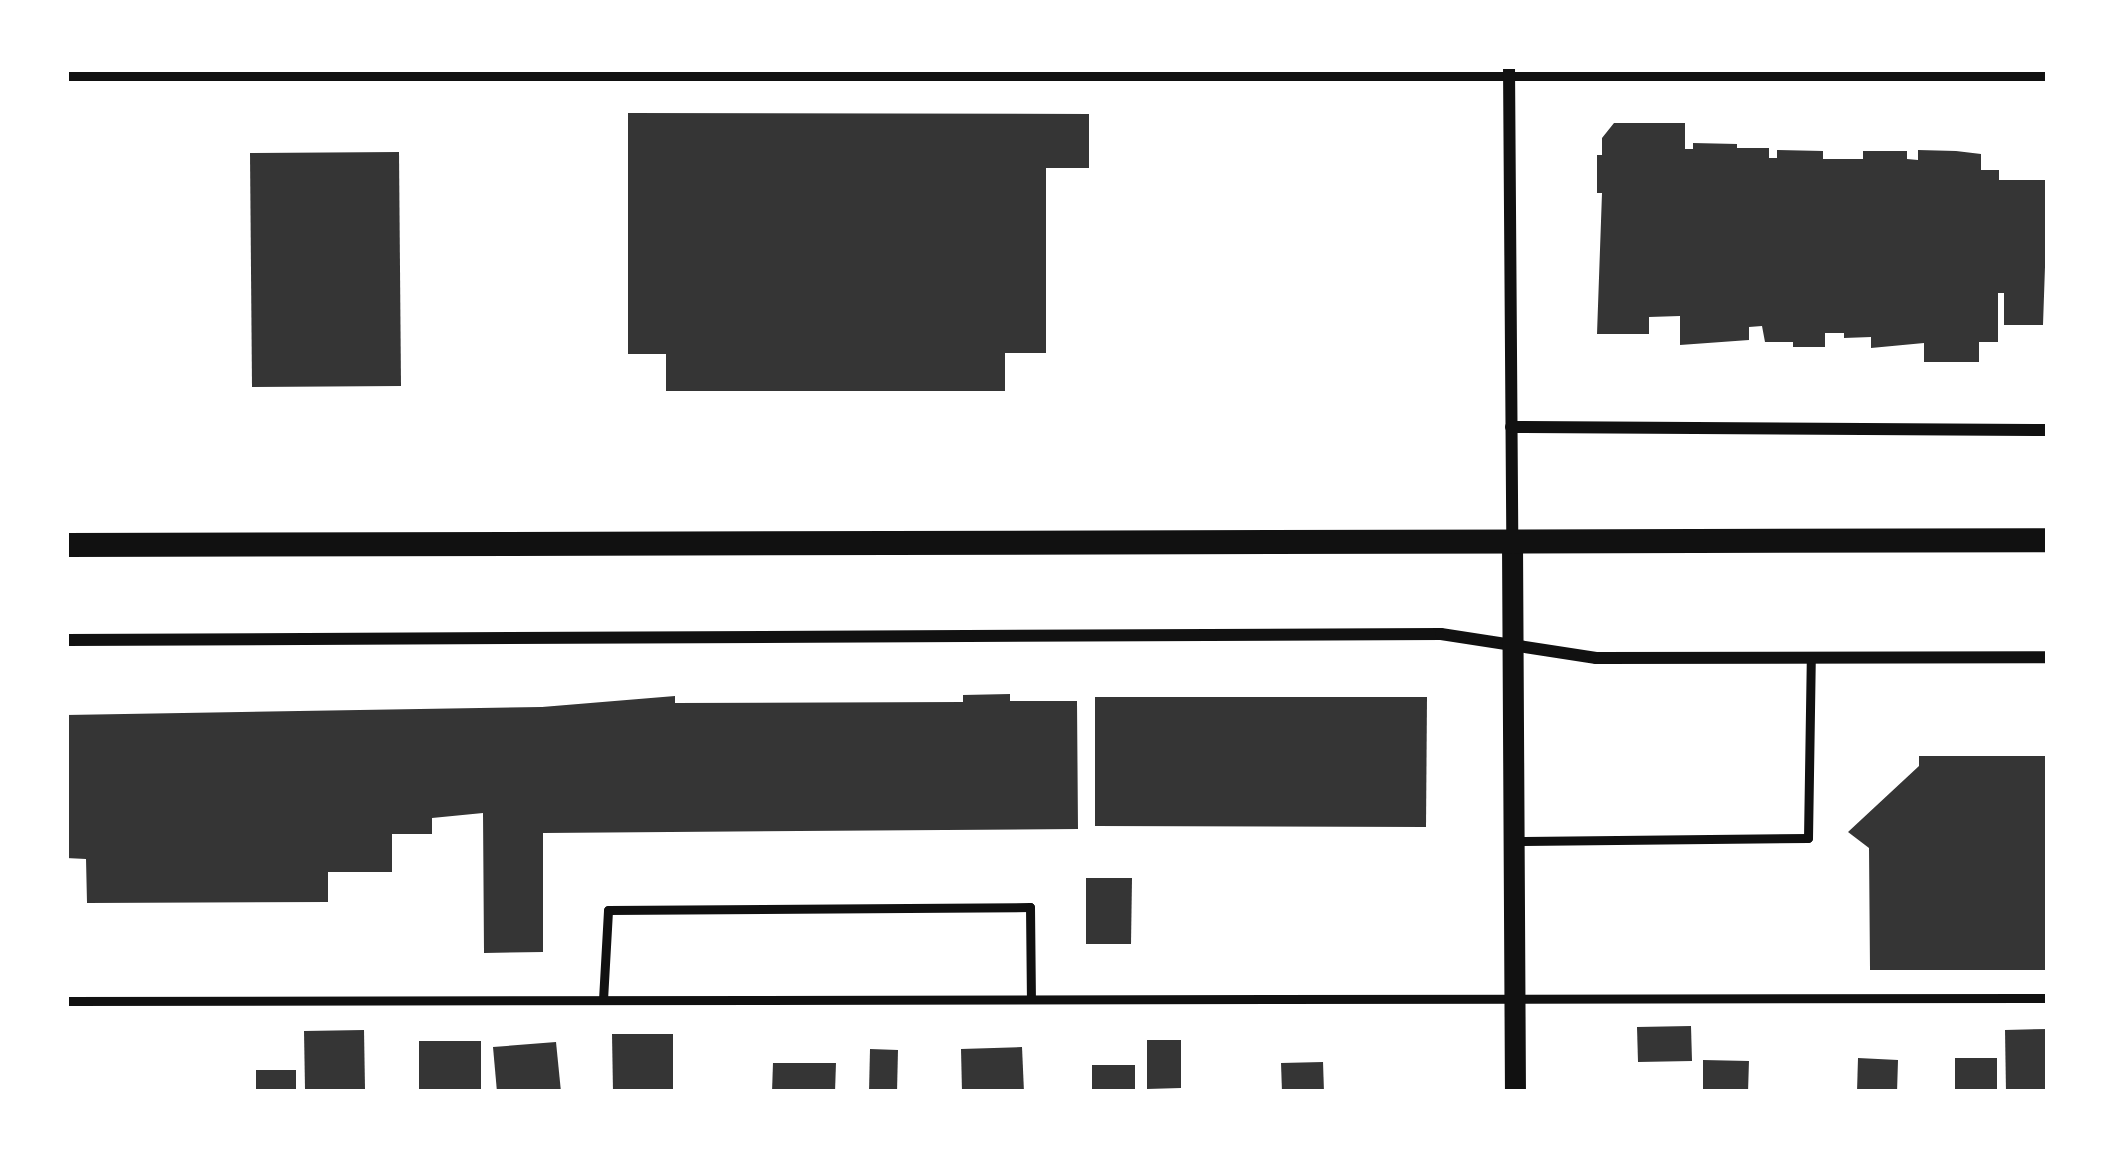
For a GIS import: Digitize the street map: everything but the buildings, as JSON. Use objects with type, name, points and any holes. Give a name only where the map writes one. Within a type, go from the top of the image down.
[{"type":"main road","points":[[66,545],[2048,540]]},
{"type":"street","points":[[1508,71],[1515,1092]]},
{"type":"street","points":[[1511,428],[2048,430]]},
{"type":"street","points":[[66,640],[1441,634],[1596,658],[2048,657]]},
{"type":"lane","points":[[66,76],[190,71],[2048,76]]},
{"type":"lane","points":[[1514,841],[1808,838],[1811,657]]},
{"type":"lane","points":[[603,1000],[608,910],[1030,907],[1031,999]]},
{"type":"lane","points":[[66,1001],[2048,998]]}]
